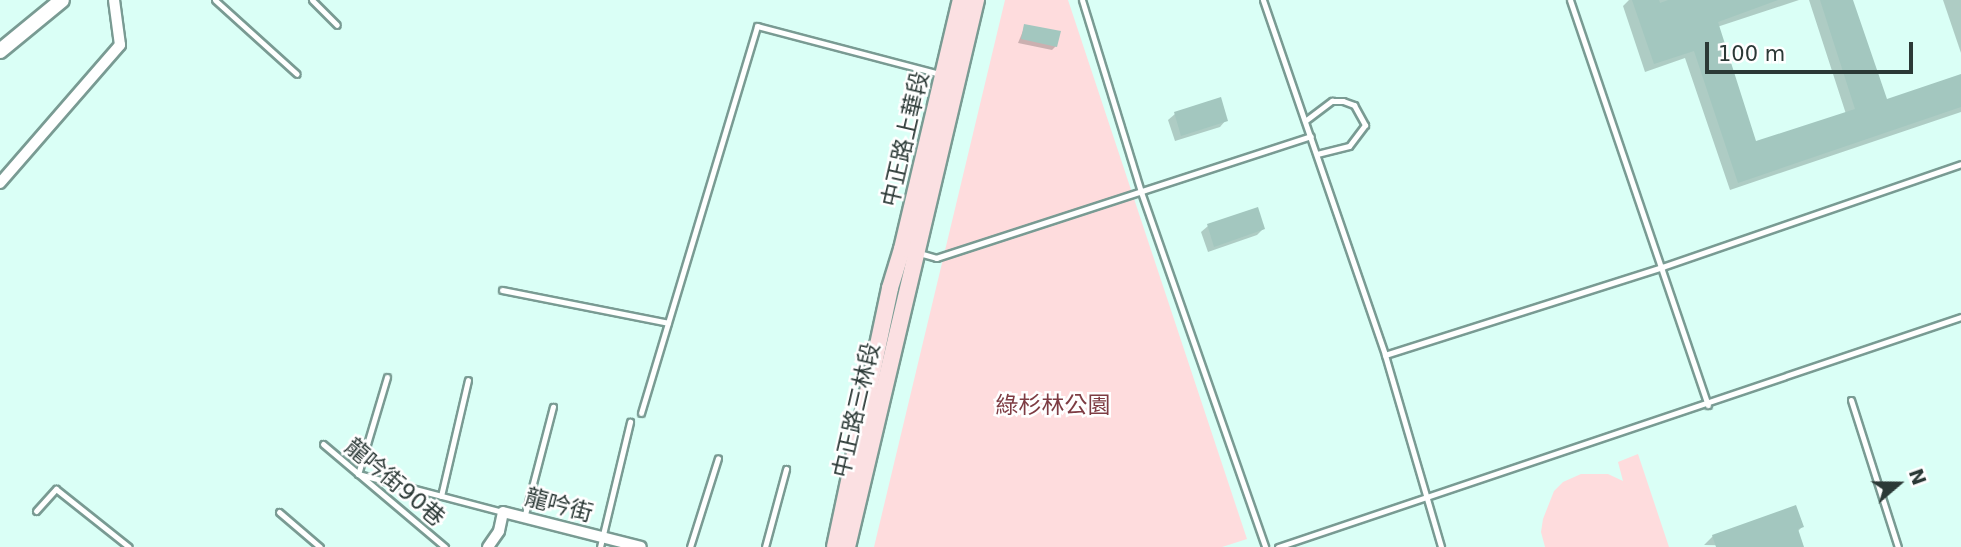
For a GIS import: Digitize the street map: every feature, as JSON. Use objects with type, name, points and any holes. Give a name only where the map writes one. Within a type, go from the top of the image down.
[{"type":"main road","name":"中正路上華段","points":[[910,284],[910,251],[943,74],[961,0]]},
{"type":"main road","name":"中正路上華段","points":[[890,288],[910,251],[976,0]]},
{"type":"main road","name":"中正路三林段","points":[[847,547],[910,284]]},
{"type":"main road","name":"中正路三林段","points":[[835,547],[890,288]]},
{"type":"street","points":[[0,51],[62,0]]},
{"type":"street","points":[[0,183],[120,45],[114,0]]},
{"type":"street","name":"龍吟街","points":[[488,547],[499,531],[503,512],[601,543],[641,547]]},
{"type":"lane","points":[[215,0],[297,74]]},
{"type":"lane","points":[[312,0],[337,25]]},
{"type":"lane","points":[[1082,0],[1141,192],[1265,547]]},
{"type":"lane","points":[[1264,0],[1385,355],[1441,547]]},
{"type":"lane","points":[[1570,0],[1708,405]]},
{"type":"lane","points":[[641,413],[757,26],[943,74]]},
{"type":"lane","points":[[1305,121],[1332,101],[1343,101],[1354,105],[1365,125],[1349,146],[1317,154]]},
{"type":"lane","points":[[910,251],[936,258],[1311,136]]},
{"type":"lane","points":[[1385,355],[1662,267],[1961,164]]},
{"type":"lane","points":[[502,290],[668,323]]},
{"type":"lane","points":[[1279,547],[1708,405],[1961,317]]},
{"type":"lane","points":[[387,377],[358,474],[503,512]]},
{"type":"lane","points":[[441,496],[468,380]]},
{"type":"lane","points":[[1851,400],[1898,547]]},
{"type":"lane","points":[[524,518],[553,407]]},
{"type":"lane","points":[[601,543],[630,422]]},
{"type":"lane","name":"龍吟街90巷","points":[[323,444],[445,547]]},
{"type":"lane","points":[[690,547],[718,458]]},
{"type":"lane","points":[[765,547],[786,468]]},
{"type":"lane","points":[[36,511],[57,489],[129,547]]},
{"type":"lane","points":[[279,512],[320,547]]},
{"type":"green space","name":"綠杉林公園","points":[[1005,0],[1068,0],[1247,539],[1222,547],[874,547]]},
{"type":"green space","points":[[1638,454],[1669,547],[1545,547],[1541,532],[1543,519],[1554,491],[1563,482],[1581,474],[1608,474],[1623,481],[1618,462]]},
{"type":"building","points":[[1632,0],[1659,0],[1660,3],[1668,0],[1778,0],[1718,22],[1756,141],[1855,109],[1820,0],[1853,0],[1887,99],[1961,74],[1961,107],[1738,183],[1694,51],[1654,64]]},
{"type":"building","points":[[1024,24],[1061,31],[1057,47],[1021,39]]},
{"type":"building","points":[[1221,97],[1228,121],[1181,136],[1174,112]]},
{"type":"building","points":[[1258,207],[1265,229],[1214,247],[1207,224]]},
{"type":"building","points":[[1796,505],[1804,527],[1798,529],[1804,547],[1716,547],[1712,535]]}]
